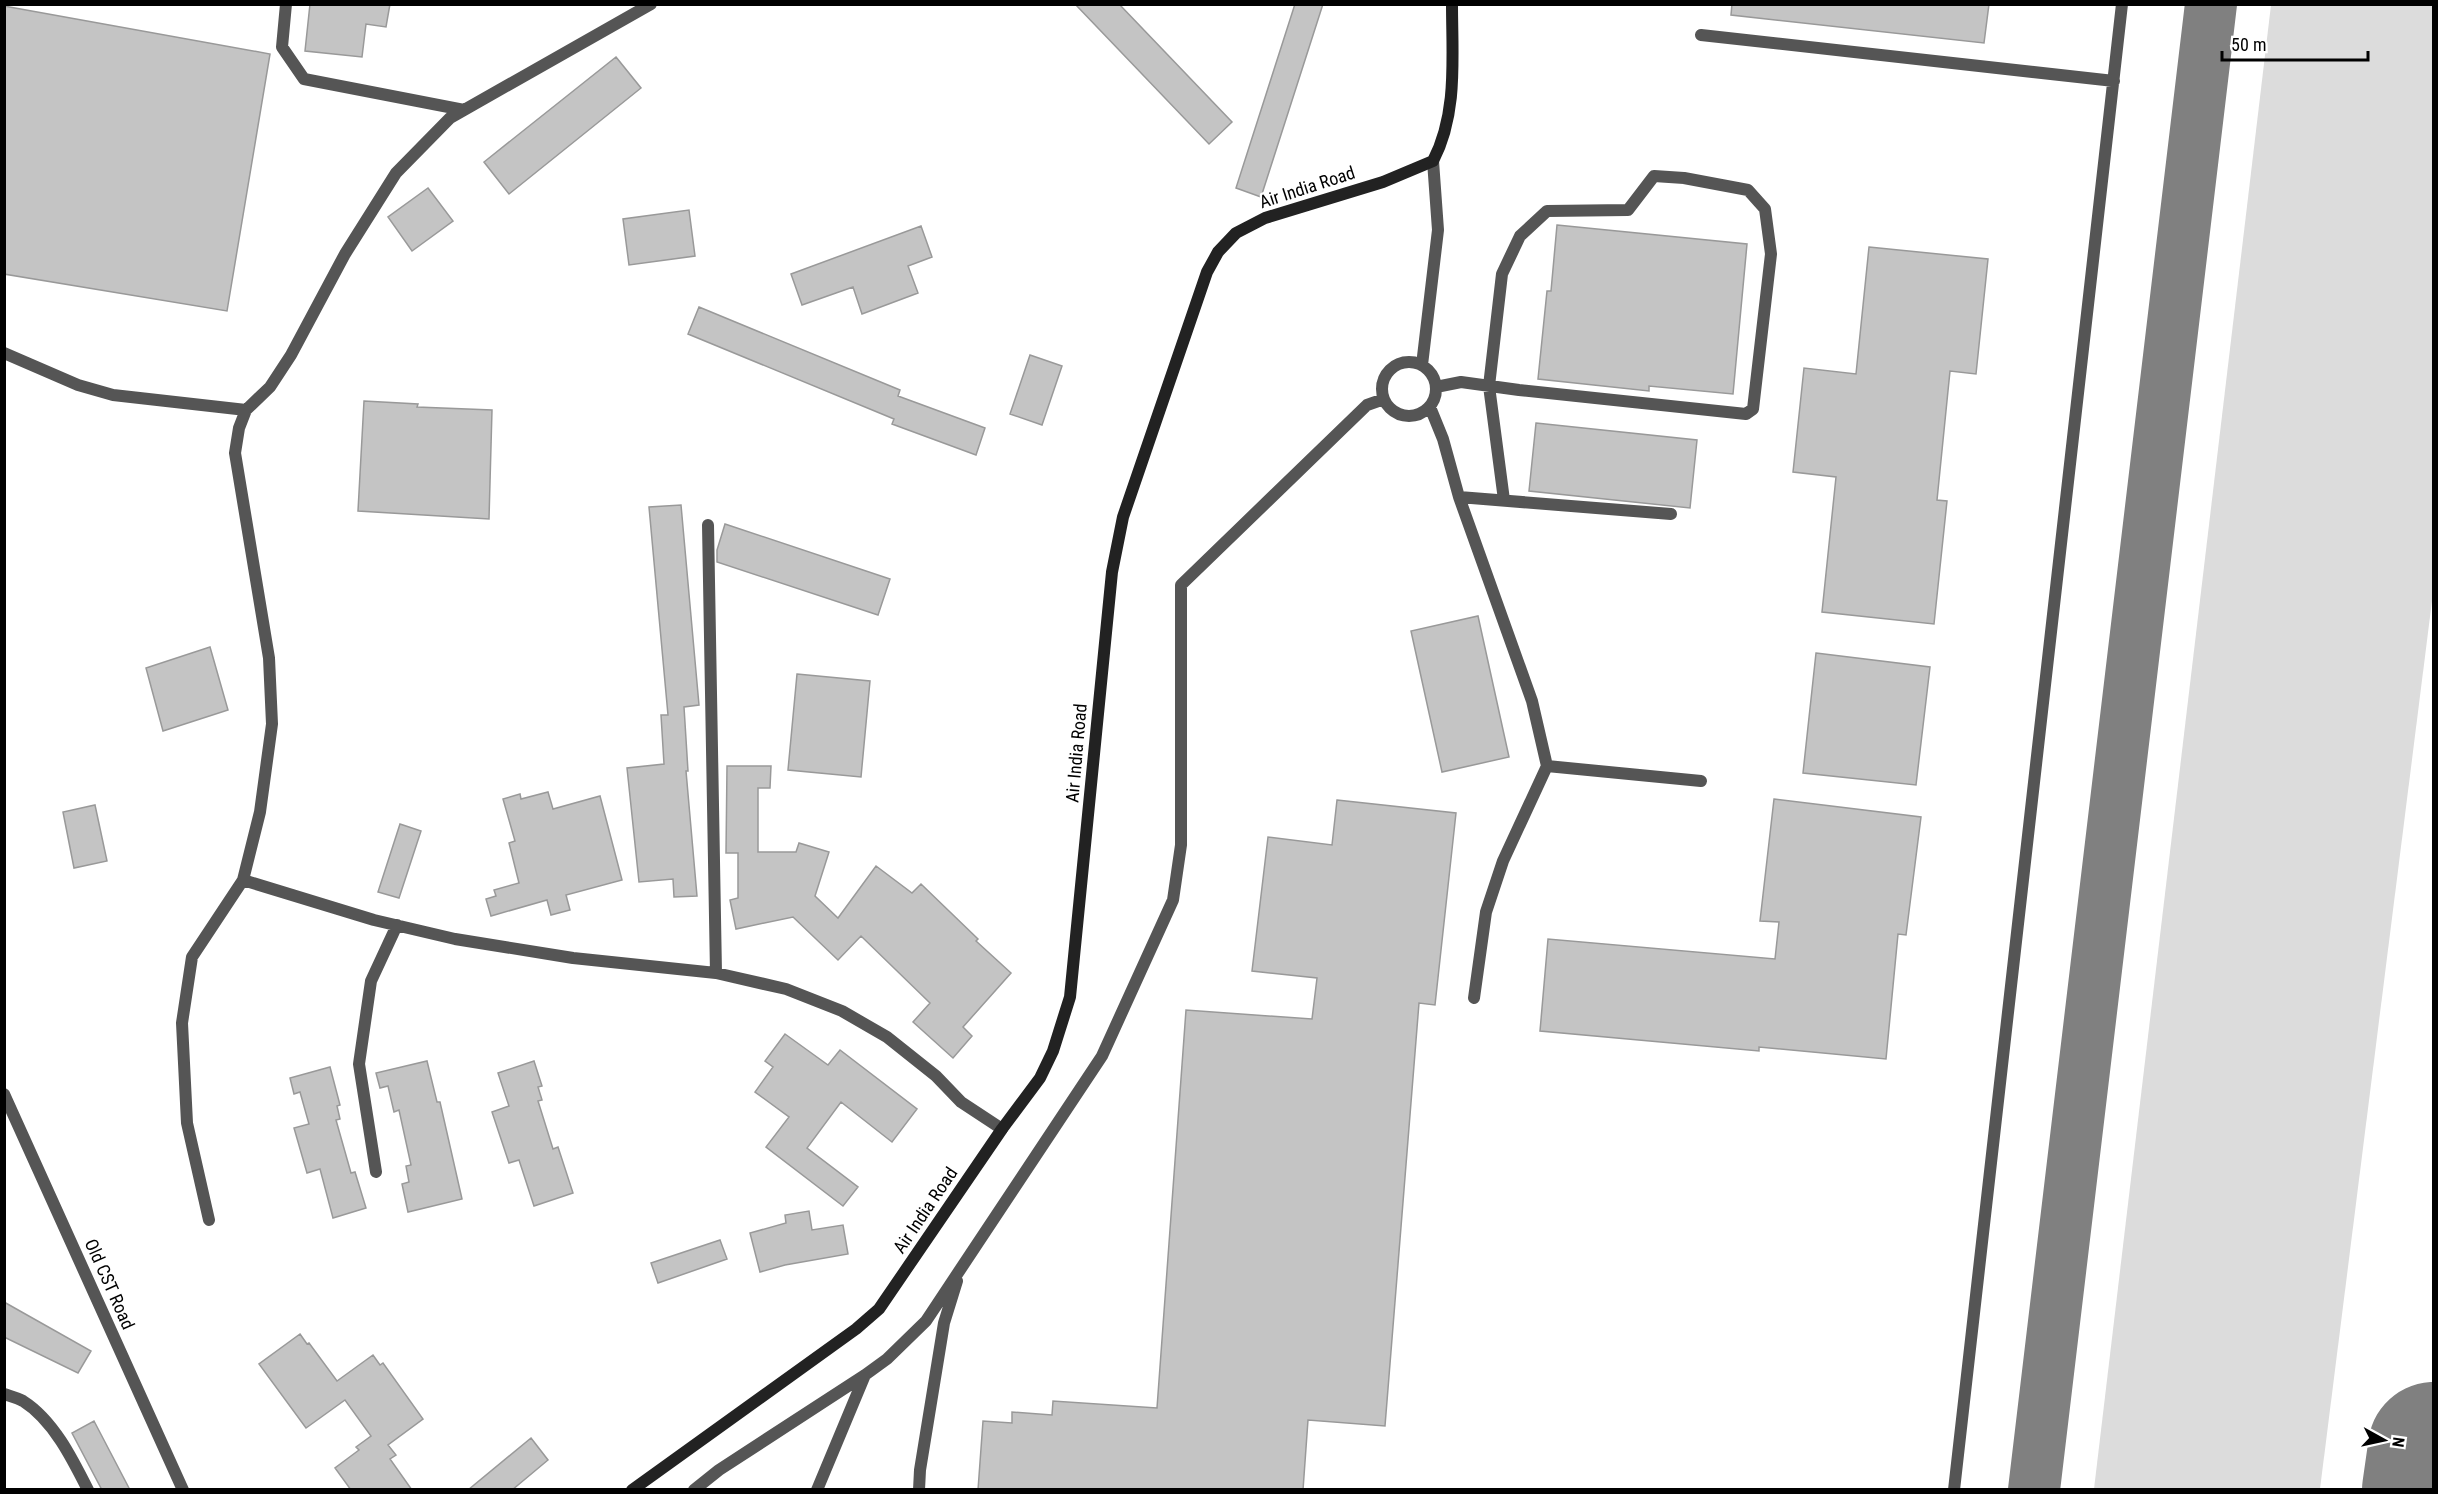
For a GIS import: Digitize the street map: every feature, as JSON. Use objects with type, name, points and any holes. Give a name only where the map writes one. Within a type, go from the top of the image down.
[{"type":"street","points":[[286,4],[282,47],[304,79],[464,110]]},
{"type":"street","points":[[209,1220],[187,1123],[182,1023],[192,957],[243,879],[260,812],[272,724],[269,658],[235,453],[246,410],[270,387],[291,356],[345,254],[396,173],[450,118],[651,4]]},
{"type":"street","points":[[1422,365],[1438,230],[1433,161],[1443,142],[1448,124],[1452,86],[1452,4]]},
{"type":"street","points":[[1954,1490],[2122,4]]},
{"type":"street","points":[[1701,34],[2114,81]]},
{"type":"street","name":"Air India Road","points":[[632,1490],[847,1335],[879,1309],[1002,1129],[1040,1078],[1053,1051],[1070,997],[1112,572],[1123,517],[1207,272],[1218,252],[1236,233],[1265,218],[1383,182],[1433,161]]},
{"type":"street","points":[[1436,387],[1461,382],[1489,386],[1746,414],[1754,409],[1771,254],[1765,209],[1748,190],[1684,178],[1654,176],[1629,210],[1547,211],[1520,236],[1502,274],[1489,386],[1504,500]]},
{"type":"street","points":[[4,353],[78,385],[113,395],[246,410]]},
{"type":"street","points":[[1412,362],[1422,365],[1433,376],[1436,387],[1436,396],[1430,407],[1420,415],[1404,416],[1389,407],[1384,399],[1384,380],[1392,368],[1401,363],[1412,362]]},
{"type":"street","points":[[694,1490],[719,1470],[887,1359],[926,1321],[1102,1056],[1173,900],[1181,845],[1181,585],[1367,405],[1384,399]]},
{"type":"street","points":[[1430,407],[1443,439],[1459,497],[1532,701],[1547,766],[1503,861],[1486,912],[1474,998]]},
{"type":"street","points":[[1459,497],[1671,514]]},
{"type":"street","points":[[708,525],[716,973]]},
{"type":"street","points":[[1547,766],[1701,781]]},
{"type":"street","points":[[243,879],[397,925],[455,939],[573,958],[716,973],[786,989],[842,1011],[887,1037],[936,1076],[961,1102],[1002,1129]]},
{"type":"street","points":[[376,1172],[359,1064],[371,981],[397,925]]},
{"type":"street","name":"Old CST Road","points":[[4,1094],[183,1490]]},
{"type":"street","points":[[919,1490],[920,1470],[944,1323],[963,1266]]},
{"type":"street","points":[[817,1490],[865,1375]]},
{"type":"street","points":[[4,1394],[22,1400],[49,1426],[75,1465],[88,1490]]},
{"type":"shaded area","points":[[2271,5],[2433,5],[2433,593],[2320,1489],[2094,1489]]},
{"type":"building","points":[[310,4],[390,4],[386,27],[366,24],[362,57],[305,51]]},
{"type":"building","points":[[1075,4],[1119,4],[1232,122],[1209,144]]},
{"type":"building","points":[[1295,4],[1323,4],[1261,197],[1236,188]]},
{"type":"building","points":[[1732,4],[1989,4],[1984,43],[1731,15]]},
{"type":"building","points":[[4,6],[270,54],[227,311],[4,274]]},
{"type":"building","points":[[616,57],[641,88],[509,194],[484,162]]},
{"type":"building","points":[[428,188],[453,221],[412,251],[388,217]]},
{"type":"building","points":[[689,210],[695,256],[629,265],[623,219]]},
{"type":"building","points":[[1557,225],[1747,244],[1733,394],[1649,386],[1649,391],[1538,379],[1547,291],[1551,291]]},
{"type":"building","points":[[921,226],[932,257],[908,266],[918,293],[862,314],[853,287],[802,305],[791,274]]},
{"type":"building","points":[[1869,247],[1988,259],[1976,374],[1950,371],[1937,500],[1947,501],[1934,624],[1822,612],[1836,477],[1793,472],[1804,368],[1856,374]]},
{"type":"building","points":[[699,307],[900,390],[898,396],[985,428],[976,455],[892,424],[894,419],[688,334]]},
{"type":"building","points":[[1030,355],[1062,366],[1042,425],[1010,414]]},
{"type":"building","points":[[364,401],[418,404],[417,407],[492,410],[489,519],[358,511]]},
{"type":"building","points":[[1536,423],[1697,440],[1690,508],[1529,491]]},
{"type":"building","points":[[681,505],[699,705],[684,707],[688,771],[686,771],[697,896],[674,897],[673,879],[639,882],[627,768],[664,764],[661,715],[668,715],[649,507]]},
{"type":"building","points":[[725,524],[890,579],[878,615],[717,562],[717,550]]},
{"type":"building","points":[[1478,616],[1509,757],[1442,772],[1411,631]]},
{"type":"building","points":[[210,647],[228,710],[163,731],[146,668]]},
{"type":"building","points":[[1816,653],[1930,667],[1916,785],[1803,773]]},
{"type":"building","points":[[797,674],[870,681],[861,777],[788,770]]},
{"type":"building","points":[[727,766],[771,766],[770,788],[758,788],[758,852],[796,852],[799,843],[829,852],[815,896],[838,918],[876,866],[912,893],[921,884],[978,939],[976,941],[1011,973],[963,1027],[972,1036],[953,1058],[913,1022],[930,1003],[861,936],[838,960],[793,917],[736,929],[730,900],[738,898],[738,853],[726,853]]},
{"type":"building","points":[[548,792],[553,809],[600,796],[622,880],[566,895],[570,910],[551,915],[547,900],[491,916],[486,899],[496,896],[494,890],[519,883],[509,843],[515,841],[503,799],[520,794],[521,799]]},
{"type":"building","points":[[1774,799],[1921,817],[1906,935],[1898,934],[1886,1059],[1759,1047],[1759,1051],[1540,1031],[1548,939],[1775,959],[1779,922],[1760,921]]},
{"type":"building","points":[[1337,800],[1456,813],[1435,1005],[1419,1003],[1385,1426],[1308,1420],[1303,1490],[978,1490],[983,1421],[1012,1423],[1012,1412],[1052,1415],[1053,1401],[1157,1408],[1186,1010],[1312,1019],[1317,978],[1252,971],[1268,837],[1332,845]]},
{"type":"building","points":[[95,805],[107,861],[74,868],[63,812]]},
{"type":"building","points":[[400,824],[421,831],[399,898],[378,892]]},
{"type":"building","points":[[785,1034],[828,1065],[840,1050],[917,1109],[892,1142],[841,1102],[807,1148],[858,1187],[843,1206],[766,1147],[789,1117],[755,1092],[773,1067],[765,1061]]},
{"type":"building","points":[[427,1061],[437,1102],[440,1102],[462,1199],[408,1212],[402,1184],[409,1182],[406,1166],[411,1165],[399,1110],[394,1112],[388,1086],[380,1088],[376,1073]]},
{"type":"building","points":[[534,1061],[542,1086],[538,1087],[542,1100],[538,1101],[553,1149],[558,1147],[573,1193],[534,1206],[519,1160],[509,1163],[492,1112],[509,1106],[498,1073]]},
{"type":"building","points":[[330,1067],[340,1105],[337,1106],[340,1119],[336,1120],[351,1173],[355,1172],[366,1208],[333,1218],[320,1169],[307,1173],[294,1128],[309,1124],[300,1092],[294,1094],[290,1078]]},
{"type":"building","points":[[809,1211],[812,1230],[843,1225],[848,1254],[785,1265],[760,1272],[750,1233],[786,1223],[785,1215]]},
{"type":"building","points":[[720,1240],[727,1259],[658,1283],[651,1263]]},
{"type":"building","points":[[4,1302],[91,1351],[78,1373],[4,1337]]},
{"type":"building","points":[[300,1334],[337,1381],[373,1355],[380,1365],[383,1363],[423,1419],[388,1445],[396,1455],[390,1459],[412,1490],[351,1490],[335,1468],[359,1450],[356,1447],[371,1436],[345,1400],[306,1428],[259,1364]]},
{"type":"building","points":[[94,1421],[130,1490],[102,1490],[72,1433]]},
{"type":"building","points":[[531,1438],[548,1460],[512,1490],[468,1490]]},
{"type":"taxiway","points":[[2034,1490],[2211,4]]},
{"type":"runway","points":[[2428,1490],[2434,1448]]}]
